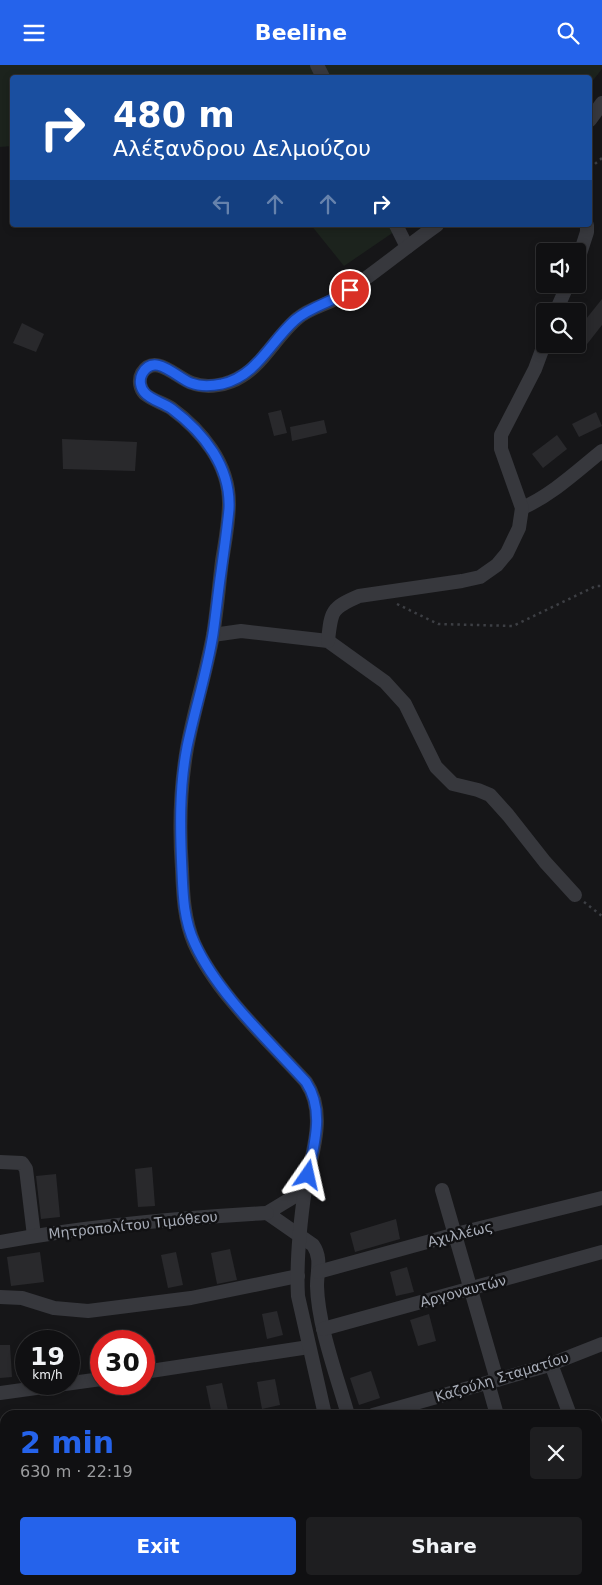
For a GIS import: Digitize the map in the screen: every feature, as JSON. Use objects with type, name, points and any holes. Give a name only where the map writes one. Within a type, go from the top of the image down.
[{"type":"street","points":[[592,117],[602,103]]},
{"type":"street","points":[[397,227],[407,247]]},
{"type":"street","points":[[324,1410],[298,1296],[300,1236],[305,1190],[317,1129],[317,1114],[312,1093],[306,1082],[227,995],[194,943],[184,907],[180,830],[183,780],[187,748],[213,635],[228,512],[227,487],[224,474],[214,453],[192,426],[173,410],[143,392],[140,382],[141,376],[148,367],[158,365],[164,366],[183,380],[199,385],[217,385],[237,379],[252,369],[296,319],[310,310],[342,296],[434,227]]},
{"type":"street","points":[[583,243],[587,227]]},
{"type":"street","points":[[328,641],[334,610],[346,602],[359,596],[480,577],[497,565],[507,553],[519,528],[522,508],[501,449],[502,435],[535,369],[541,353]]},
{"type":"street","points":[[522,508],[534,503],[551,491],[602,451]]},
{"type":"street","points":[[213,635],[240,631],[328,641],[385,682],[405,705],[436,767],[453,784],[490,795],[575,895]]},
{"type":"street","points":[[0,1163],[22,1163],[26,1169],[34,1236]]},
{"type":"street","points":[[305,1190],[267,1213],[315,1246],[319,1260],[318,1295],[323,1329],[347,1410]]},
{"type":"street","points":[[442,1190],[471,1288],[493,1382],[496,1410]]},
{"type":"street","name":"Αχιλλέως","points":[[318,1272],[456,1234],[599,1201]]},
{"type":"street","name":"Μητροπολίτου Τιμόθεου","points":[[0,1242],[122,1224],[267,1213]]},
{"type":"street","name":"Αργοναυτών","points":[[323,1329],[602,1253]]},
{"type":"street","points":[[0,1297],[22,1298],[54,1308],[88,1311],[191,1298],[298,1276]]},
{"type":"street","name":"Καζούλη Σταματίου","points":[[391,1410],[551,1364],[602,1344]]},
{"type":"street","points":[[155,1370],[309,1347]]},
{"type":"street","points":[[551,1364],[568,1410]]},
{"type":"street","points":[[0,1393],[90,1381]]},
{"type":"path","points":[[592,166],[602,158]]},
{"type":"path","points":[[376,593],[438,624],[513,626],[596,586],[602,586]]},
{"type":"path","points":[[575,895],[602,916]]},
{"type":"shaded area","points":[[0,65],[602,65],[602,69],[592,82],[592,75],[10,75],[10,146],[0,147]]},
{"type":"shaded area","points":[[313,227],[401,227],[344,266]]},
{"type":"building","points":[[602,299],[602,325],[586,345],[586,319]]},
{"type":"building","points":[[22,323],[44,334],[36,352],[13,343]]},
{"type":"building","points":[[281,410],[287,433],[274,436],[268,413]]},
{"type":"building","points":[[596,412],[602,426],[579,437],[572,424]]},
{"type":"building","points":[[324,420],[327,433],[292,441],[290,427]]},
{"type":"building","points":[[557,435],[567,449],[543,468],[532,454]]},
{"type":"building","points":[[62,439],[137,442],[135,471],[63,469]]},
{"type":"building","points":[[152,1167],[155,1206],[138,1207],[135,1169]]},
{"type":"building","points":[[56,1174],[60,1217],[41,1219],[36,1176]]},
{"type":"building","points":[[396,1219],[400,1239],[355,1252],[350,1233]]},
{"type":"building","points":[[230,1249],[237,1280],[217,1284],[211,1253]]},
{"type":"building","points":[[40,1252],[44,1282],[11,1286],[7,1257]]},
{"type":"building","points":[[176,1252],[183,1285],[168,1288],[161,1255]]},
{"type":"building","points":[[407,1267],[414,1292],[396,1296],[390,1272]]},
{"type":"building","points":[[277,1311],[283,1335],[267,1339],[262,1314]]},
{"type":"building","points":[[429,1314],[436,1341],[418,1346],[410,1320]]},
{"type":"building","points":[[0,1345],[10,1345],[12,1377],[0,1378]]},
{"type":"building","points":[[371,1371],[380,1398],[359,1405],[350,1378]]},
{"type":"building","points":[[275,1379],[280,1405],[262,1409],[257,1382]]},
{"type":"building","points":[[222,1383],[228,1410],[211,1410],[206,1386]]},
{"type":"route","points":[[308,1175],[317,1129],[315,1099],[306,1082],[227,995],[203,959],[194,943],[188,926],[184,907],[180,830],[183,780],[187,748],[213,635],[229,500],[224,474],[208,443],[173,410],[147,396],[143,392],[140,382],[144,371],[153,365],[164,366],[183,380],[199,385],[217,385],[237,379],[252,369],[302,314],[342,296],[350,290]]}]
